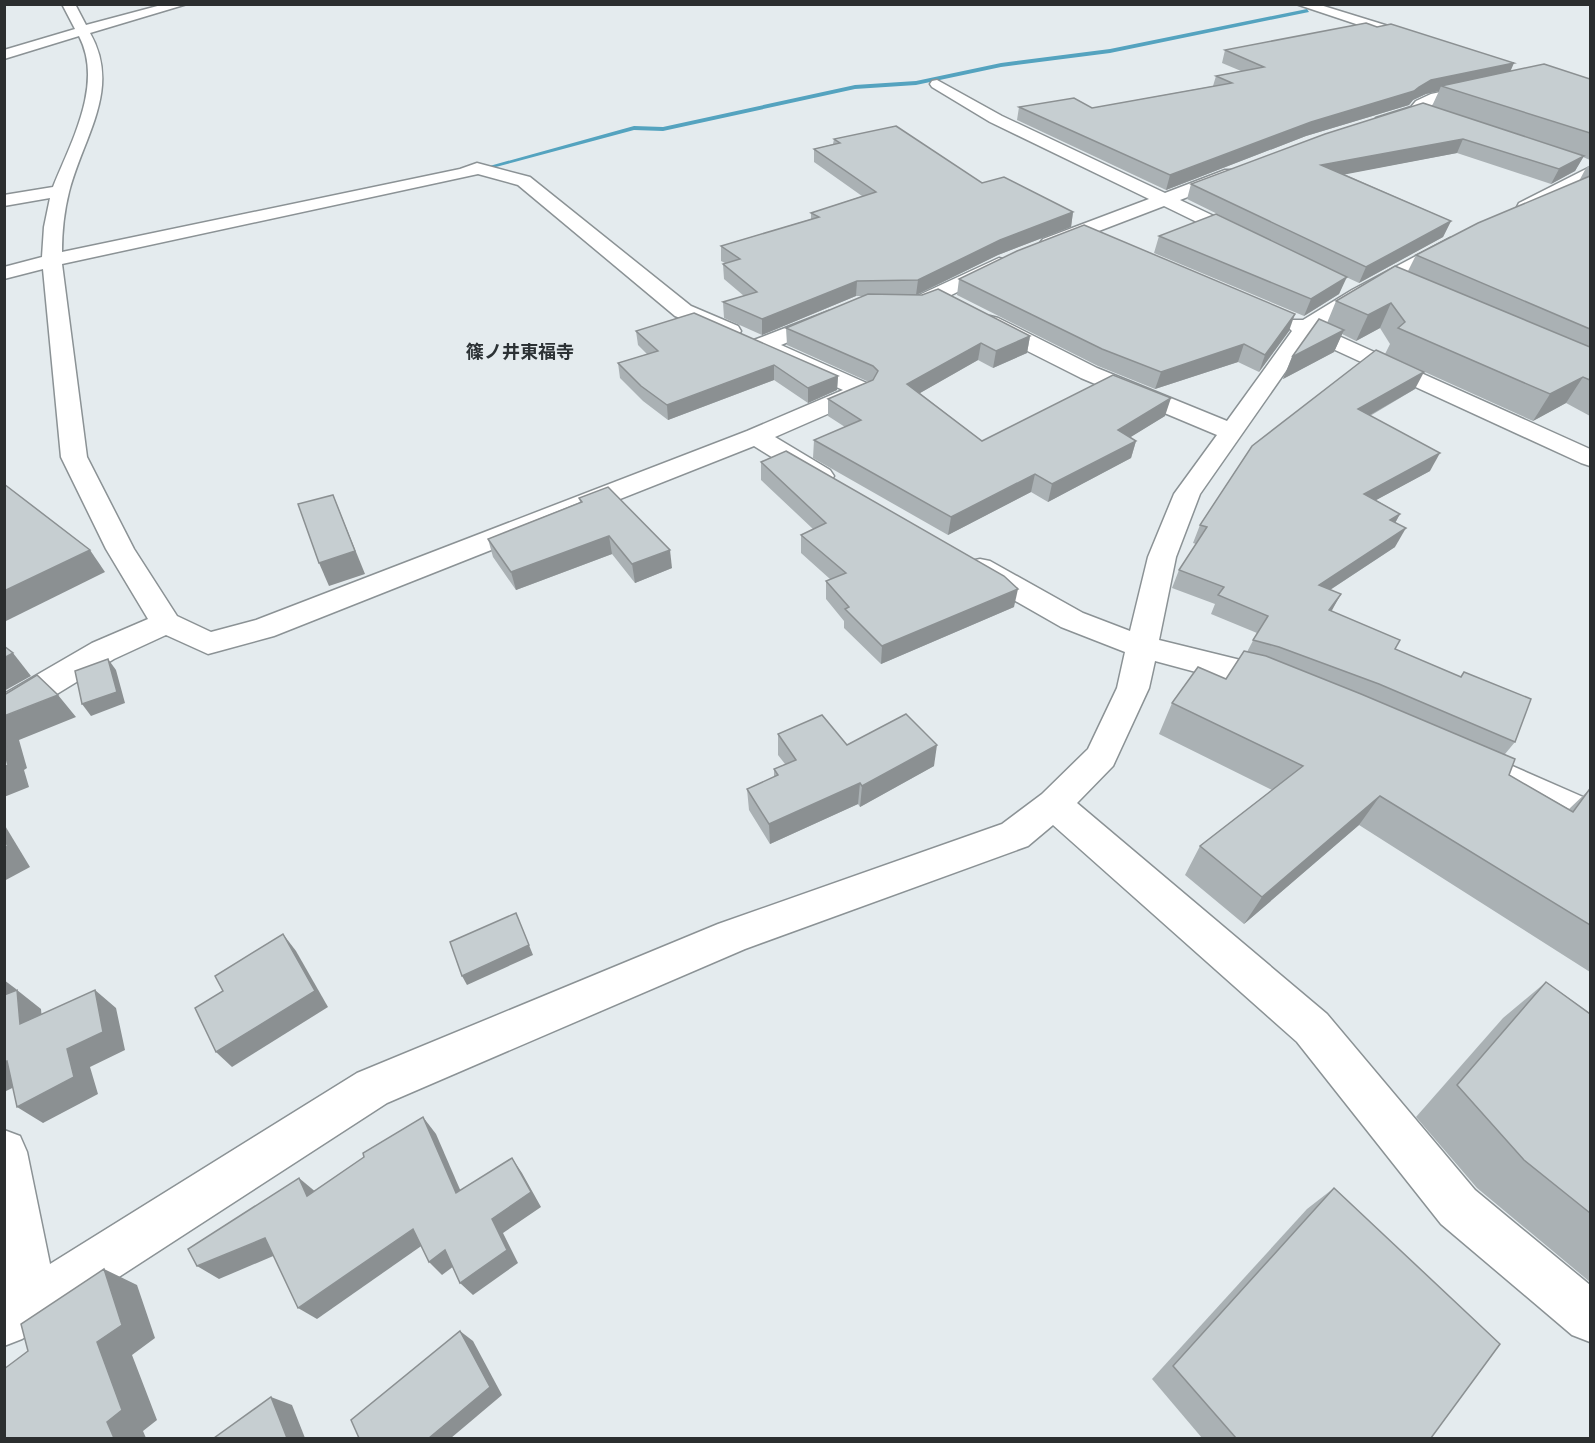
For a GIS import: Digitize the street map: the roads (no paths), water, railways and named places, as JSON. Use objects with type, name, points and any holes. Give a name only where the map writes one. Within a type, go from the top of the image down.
[{"type":"street","points":[[4,273],[52,260],[465,173],[477,168],[524,181],[683,311],[863,390],[756,436],[329,605],[263,629],[208,643],[166,622],[120,549],[74,457],[52,260],[53,227],[60,192],[83,132],[96,84],[93,50],[68,4]]},
{"type":"street","points":[[4,55],[181,4]]},
{"type":"street","points":[[1310,5],[1420,41]]},
{"type":"street","points":[[938,84],[996,119],[1262,246]]},
{"type":"street","points":[[1417,110],[1419,105],[1431,99],[1495,86]]},
{"type":"street","points":[[1365,126],[1417,110],[1438,117]]},
{"type":"street","points":[[875,302],[920,303],[1022,254],[1250,166]]},
{"type":"street","points":[[1513,213],[1587,167]]},
{"type":"street","points":[[4,201],[60,192]]},
{"type":"street","points":[[1081,231],[1113,245]]},
{"type":"street","points":[[4,1152],[19,1312],[372,1088],[732,936],[1015,835],[1054,804],[1101,757],[1133,688],[1140,646],[1162,557],[1187,494],[1305,328],[1359,294],[1464,236]]},
{"type":"street","points":[[1383,281],[1403,290]]},
{"type":"street","points":[[1337,283],[1359,294]]},
{"type":"street","points":[[935,295],[1089,373],[1232,432]]},
{"type":"street","points":[[762,345],[844,310]]},
{"type":"street","points":[[1273,315],[1590,458]]},
{"type":"street","points":[[756,436],[838,487]]},
{"type":"street","points":[[960,556],[1072,620],[1140,646],[1258,675],[1301,692]]},
{"type":"street","points":[[4,710],[103,651],[166,622]]},
{"type":"street","points":[[1471,762],[1590,816]]},
{"type":"street","points":[[1054,804],[1312,1028],[1458,1206],[1590,1317]]},
{"type":"waterway","points":[[490,167],[634,128],[663,129],[855,87],[916,83],[1001,65],[1110,51],[1307,11]]},
{"type":"district","name":"篠ノ井東福寺","points":[[520,352]]}]
